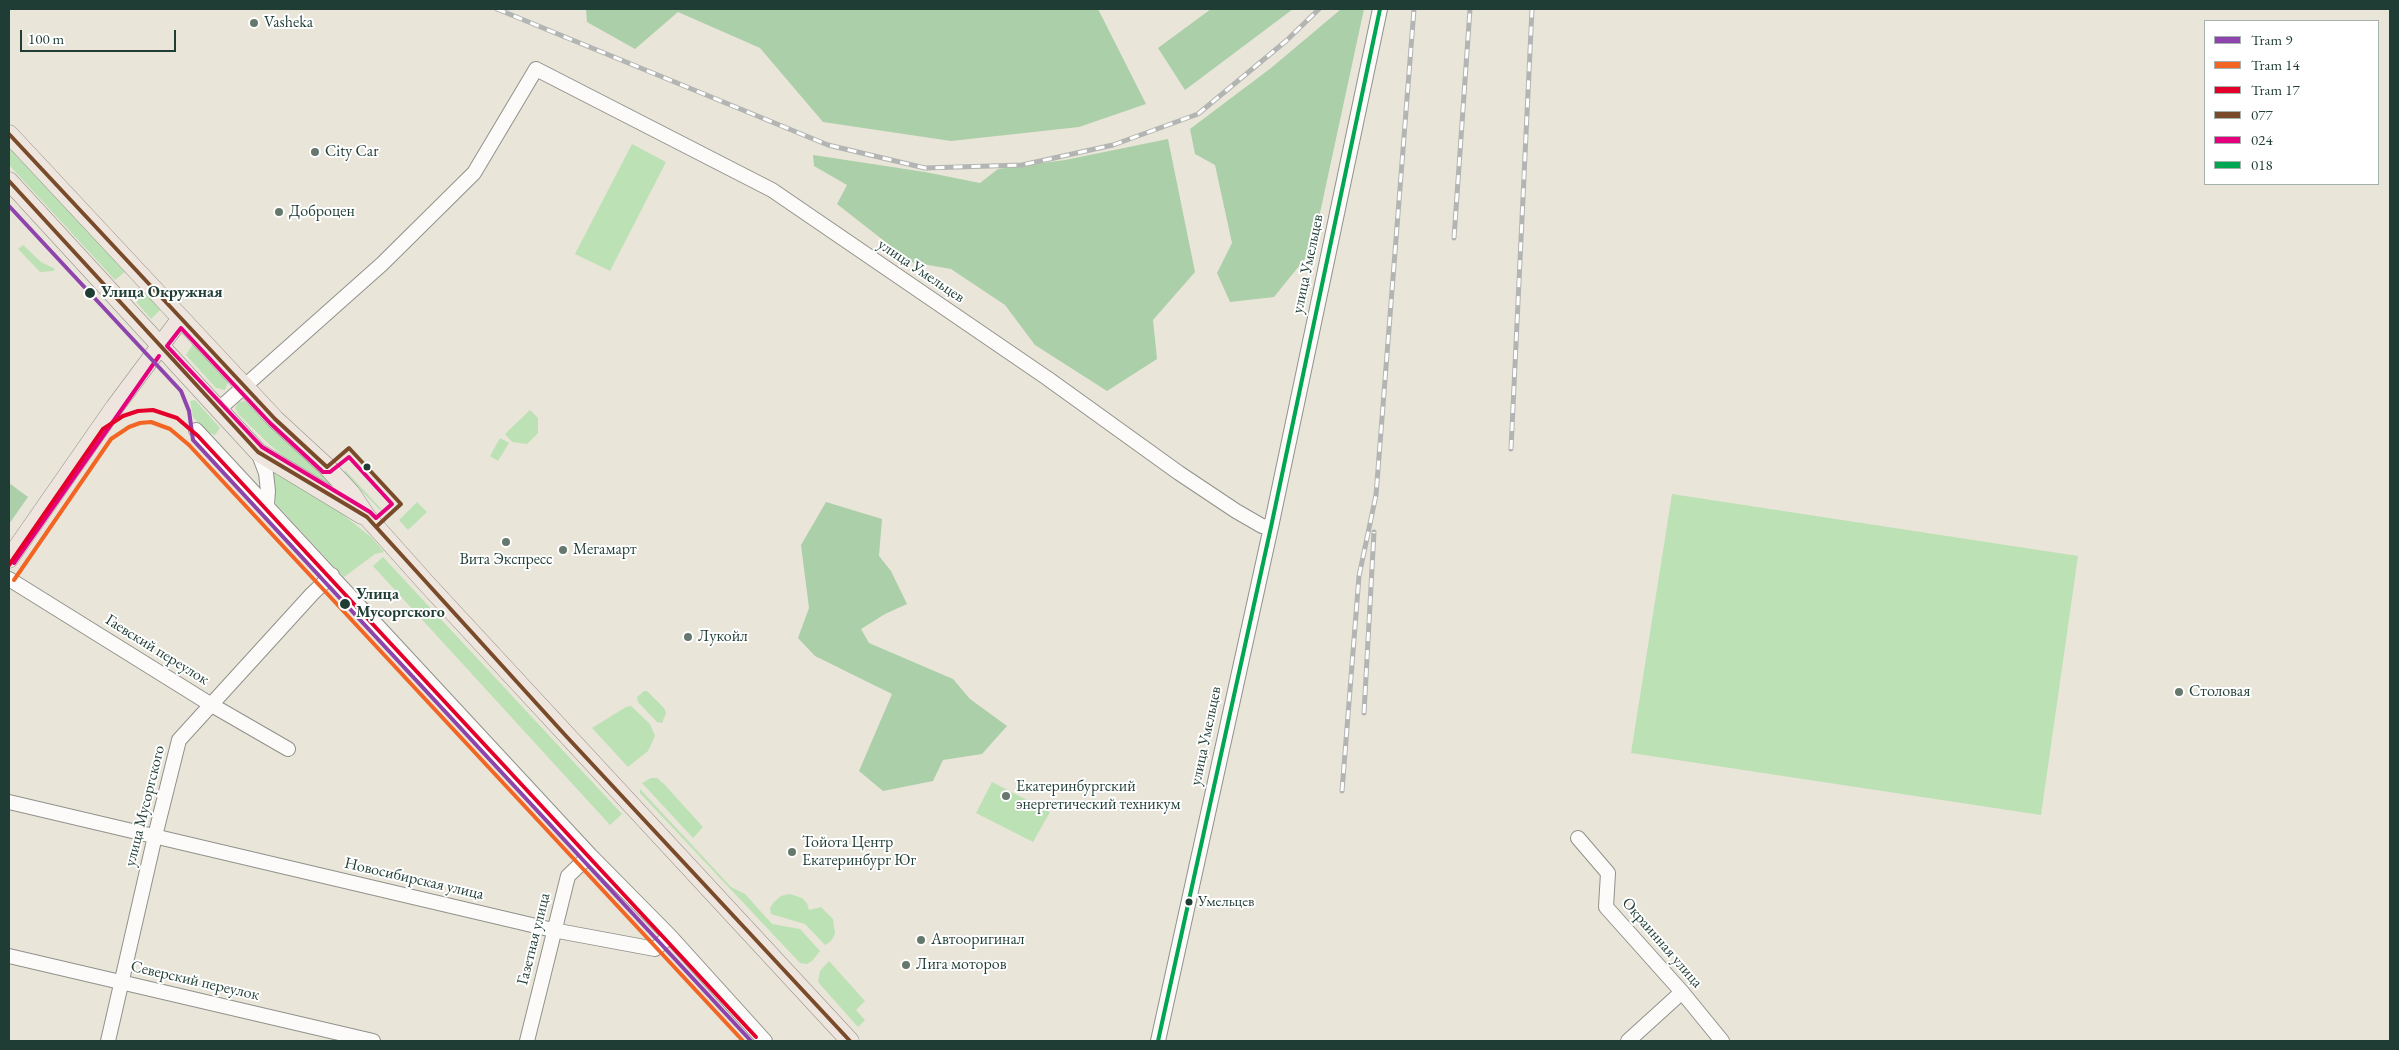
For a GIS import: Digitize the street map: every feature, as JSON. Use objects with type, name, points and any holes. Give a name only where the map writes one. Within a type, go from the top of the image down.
[{"type":"main road","points":[[9,134],[275,419],[351,493],[367,517],[566,736],[850,1041]]},
{"type":"main road","points":[[9,181],[159,347],[258,452],[367,517]]},
{"type":"main road","points":[[9,559],[181,318]]},
{"type":"street","name":"улица Умельцев","points":[[1158,1041],[1271,527],[1380,9]]},
{"type":"street","name":"улица Умельцев","points":[[244,385],[252,380],[382,264],[474,173],[536,69],[772,190],[1047,378],[1178,473],[1236,511],[1262,526],[1271,527]]},
{"type":"street","points":[[219,409],[244,385]]},
{"type":"street","points":[[196,430],[267,504],[590,855],[670,936],[765,1041]]},
{"type":"street","points":[[258,452],[266,474],[267,504]]},
{"type":"street","name":"улица Мусоргского","points":[[108,1041],[179,740],[312,594],[332,575]]},
{"type":"street","name":"Гаевский переулок","points":[[9,579],[210,704],[288,749]]},
{"type":"street","name":"Новосибирская улица","points":[[9,802],[553,930],[655,949],[670,936]]},
{"type":"street","name":"Окраинная улица","points":[[1578,838],[1608,873],[1606,907],[1682,992],[1722,1041]]},
{"type":"street","name":"Газетная улица","points":[[527,1041],[553,930],[568,876],[590,855]]},
{"type":"street","name":"Северский переулок","points":[[9,956],[373,1041]]},
{"type":"street","points":[[1628,1041],[1682,992]]},
{"type":"green space","points":[[586,9],[1098,9],[1146,104],[1079,127],[951,141],[823,122],[760,48],[678,12],[635,49],[587,22]]},
{"type":"green space","points":[[1211,9],[1293,9],[1185,90],[1158,48]]},
{"type":"green space","points":[[1364,9],[1312,250],[1274,297],[1230,302],[1217,273],[1232,243],[1215,165],[1195,154],[1190,129],[1271,68],[1340,10]]},
{"type":"green space","points":[[1168,139],[1195,272],[1153,320],[1157,359],[1107,391],[1035,345],[1005,305],[951,269],[911,262],[837,204],[847,185],[814,166],[813,155],[925,172],[980,183],[998,169],[1065,160]]},
{"type":"green space","points":[[632,144],[666,162],[610,271],[575,254]]},
{"type":"green space","points":[[9,147],[126,271],[115,280],[9,165]]},
{"type":"green space","points":[[23,245],[41,262],[55,269],[53,271],[40,272],[18,249]]},
{"type":"green space","points":[[142,288],[160,310],[151,319],[132,297]]},
{"type":"green space","points":[[193,344],[227,380],[225,390],[216,388],[186,355]]},
{"type":"green space","points":[[195,400],[220,428],[215,435],[207,432],[193,417],[190,401]]},
{"type":"green space","points":[[244,401],[353,502],[294,464],[271,446],[239,415],[235,408],[239,402]]},
{"type":"green space","points":[[530,410],[538,418],[538,433],[527,444],[512,442],[505,434]]},
{"type":"green space","points":[[500,438],[509,443],[498,461],[490,456]]},
{"type":"green space","points":[[345,470],[383,511],[345,474]]},
{"type":"green space","points":[[273,472],[340,512],[372,538],[384,552],[375,554],[344,577],[276,504],[272,489]]},
{"type":"green space","points":[[9,483],[28,497],[9,524]]},
{"type":"green space","points":[[1672,494],[2078,556],[2041,815],[1631,753]]},
{"type":"green space","points":[[417,502],[427,512],[408,530],[399,520]]},
{"type":"green space","points":[[826,502],[882,519],[879,556],[891,571],[907,604],[885,614],[861,629],[869,643],[953,679],[970,699],[1007,726],[982,754],[943,760],[933,781],[883,791],[859,771],[892,694],[815,656],[798,638],[809,608],[801,545]]},
{"type":"green space","points":[[383,557],[622,814],[610,825],[373,566]]},
{"type":"green space","points":[[644,691],[647,691],[664,708],[666,713],[662,723],[657,722],[638,702],[637,697]]},
{"type":"green space","points":[[631,706],[650,724],[655,736],[648,751],[628,767],[592,728],[626,707]]},
{"type":"green space","points":[[651,778],[657,778],[664,784],[703,827],[693,838],[642,783]]},
{"type":"green space","points":[[992,782],[1050,812],[1033,842],[976,813]]},
{"type":"green space","points":[[640,789],[731,887],[745,894],[772,924],[800,929],[820,951],[812,961],[807,964],[800,963],[640,793]]},
{"type":"green space","points":[[790,894],[802,898],[807,903],[809,910],[821,907],[833,919],[835,934],[831,941],[825,945],[805,924],[771,914],[770,908],[774,902],[781,896]]},
{"type":"green space","points":[[829,961],[865,1001],[856,1010],[865,1020],[858,1027],[818,982],[820,971]]},
{"type":"railway","points":[[497,9],[828,145],[925,168],[1022,165],[1113,145],[1198,114],[1286,41],[1319,9]]},
{"type":"railway","points":[[1342,791],[1359,576],[1376,495],[1414,9]]},
{"type":"railway","points":[[1454,238],[1470,9]]},
{"type":"railway","points":[[1511,449],[1532,9]]},
{"type":"railway","points":[[1364,713],[1374,532]]},
{"type":"tram line","name":"9","points":[[9,206],[181,391],[189,411],[193,440],[751,1041]]},
{"type":"tram line","name":"17","points":[[9,565],[103,429],[123,416],[138,411],[153,410],[177,418],[198,436],[756,1037]]},
{"type":"tram line","name":"14","points":[[14,580],[111,439],[129,427],[140,423],[151,422],[170,429],[189,445],[743,1041]]},
{"type":"transit line","name":"018","points":[[1158,1041],[1271,527],[1380,9]]},
{"type":"transit line","name":"077","points":[[9,134],[275,419],[327,467],[349,448],[401,504],[376,527]]},
{"type":"transit line","name":"077","points":[[9,181],[258,452],[367,517],[566,736],[850,1041]]},
{"type":"transit line","name":"024","points":[[181,328],[270,423],[323,472],[330,472],[349,457],[392,504],[376,518],[370,512],[262,447],[167,346],[181,328]]},
{"type":"transit line","name":"024","points":[[14,563],[159,356]]},
{"type":"place","name":"Vasheka","points":[[254,23]]},
{"type":"place","name":"City Car","points":[[315,152]]},
{"type":"place","name":"Доброцен","points":[[279,212]]},
{"type":"place","name":"Улица Окружная","points":[[90,293]]},
{"type":"place","name":"Вита Экспресс","points":[[506,542]]},
{"type":"place","name":"Мегамарт","points":[[563,550]]},
{"type":"place","name":"Улица Мусоргского","points":[[345,604]]},
{"type":"place","name":"Лукойл","points":[[688,637]]},
{"type":"place","name":"Столовая","points":[[2179,692]]},
{"type":"place","name":"Екатеринбургский энергетический техникум","points":[[1006,796]]},
{"type":"place","name":"Тойота Центр Екатеринбург Юг","points":[[792,852]]},
{"type":"place","name":"Умельцев","points":[[1189,902]]},
{"type":"place","name":"Автооригинал","points":[[921,940]]},
{"type":"place","name":"Лига моторов","points":[[906,965]]}]
